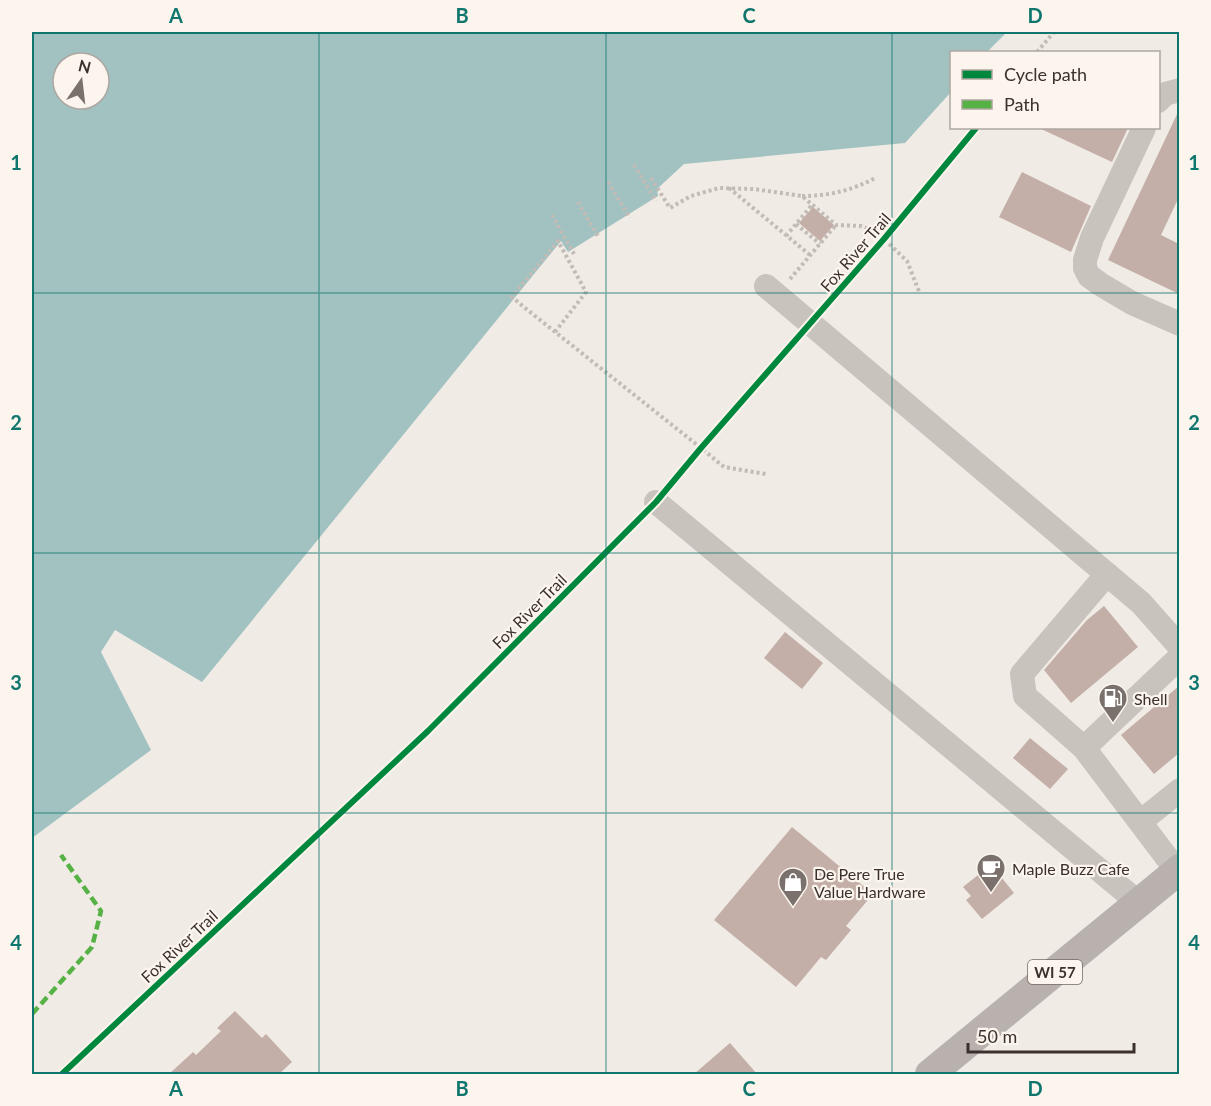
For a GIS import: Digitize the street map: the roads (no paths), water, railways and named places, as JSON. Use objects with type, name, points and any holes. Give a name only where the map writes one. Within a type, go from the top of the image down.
[{"type":"main road","name":"WI 57","points":[[930,1074],[1178,870]]},
{"type":"lane","points":[[1160,98],[1165,94],[1179,90]]},
{"type":"lane","points":[[1144,129],[1092,238],[1085,260],[1085,268],[1089,276],[1108,289],[1132,303],[1179,324]]},
{"type":"lane","points":[[766,286],[1141,603],[1179,648]]},
{"type":"lane","points":[[656,502],[1139,903]]},
{"type":"lane","points":[[1107,574],[1022,674],[1025,696],[1084,748],[1178,870]]},
{"type":"lane","points":[[1084,748],[1179,657]]},
{"type":"lane","points":[[1140,822],[1179,790]]},
{"type":"water","points":[[32,32],[1007,32],[988,51],[950,51],[950,93],[905,143],[684,164],[657,189],[658,196],[568,252],[561,241],[202,682],[115,630],[101,652],[151,750],[32,838]]},
{"type":"place","name":"Shell","points":[[1113,724]]},
{"type":"place","name":"Maple Buzz Cafe","points":[[991,894]]},
{"type":"place","name":"De Pere True Value Hardware","points":[[793,908]]}]
